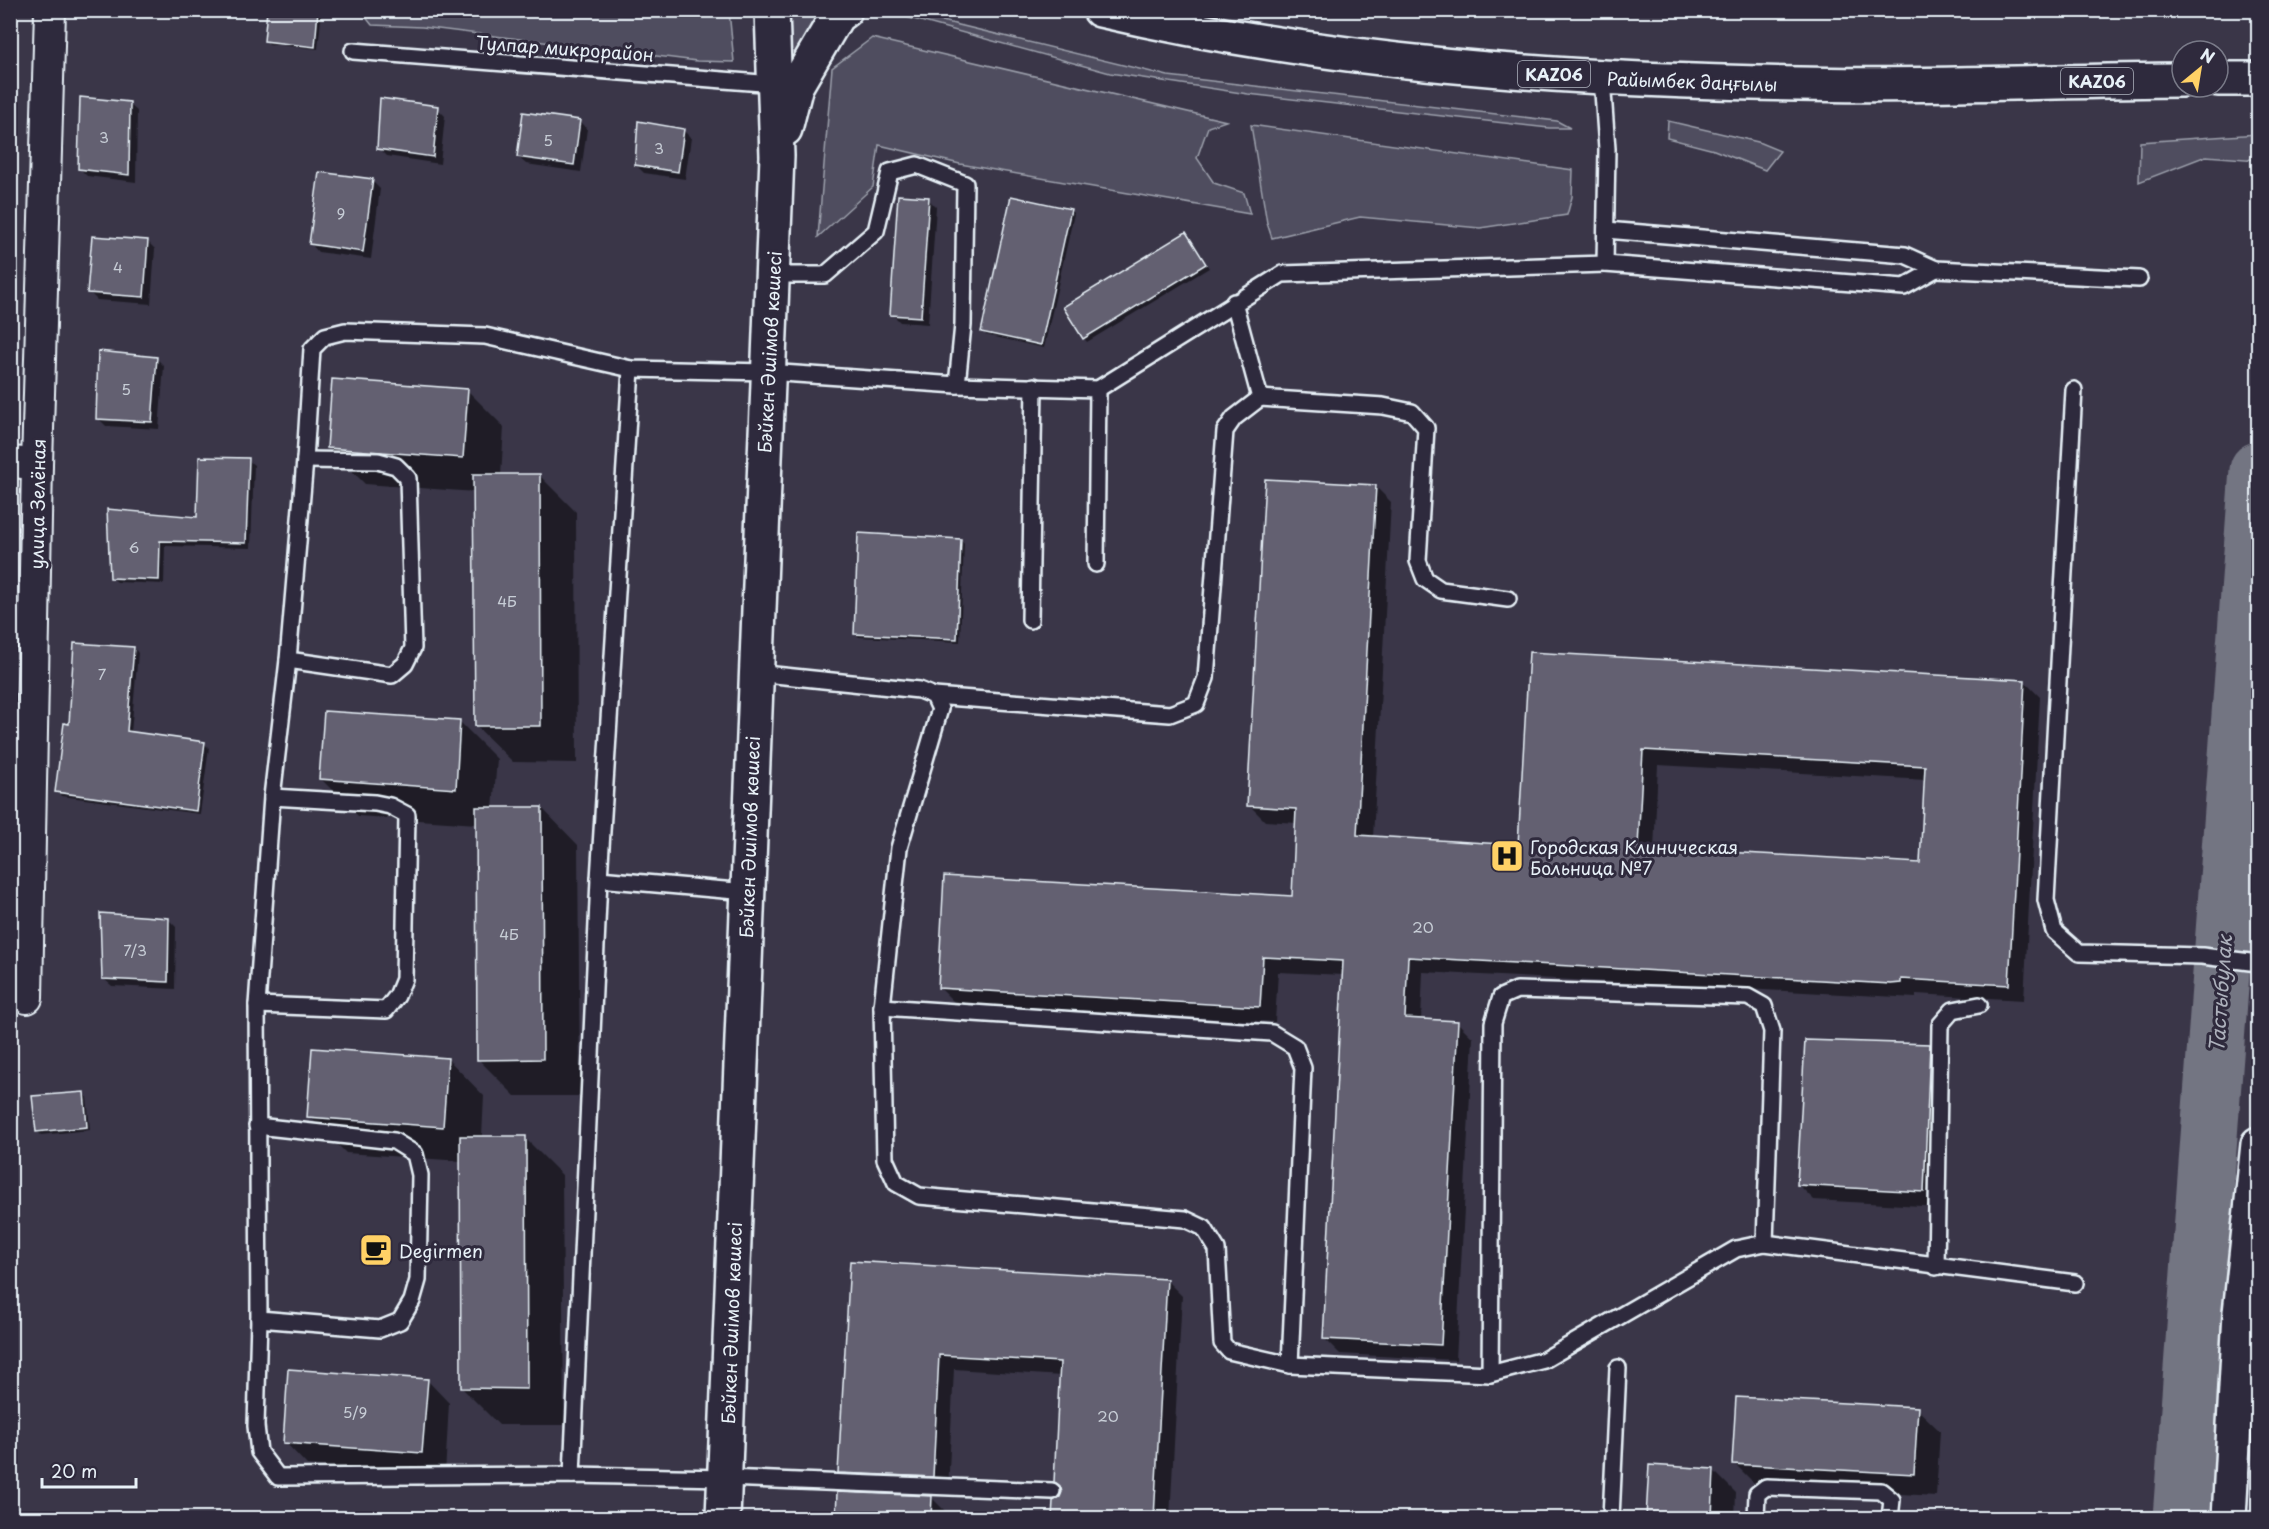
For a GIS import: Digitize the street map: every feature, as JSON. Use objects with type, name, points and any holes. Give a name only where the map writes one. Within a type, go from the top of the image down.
[{"type":"main road","points":[[772,10],[777,156]]},
{"type":"main road","points":[[777,156],[796,86],[837,16],[845,10]]},
{"type":"main road","name":"Райымбек даңғылы","points":[[1100,10],[1370,59],[1602,78],[1802,84],[2170,80]]},
{"type":"main road","points":[[2230,79],[2259,79]]},
{"type":"main road","name":"Бәйкен Әшімов көшесі","points":[[723,1518],[777,156]]},
{"type":"main road","points":[[2229,1518],[2249,1313],[2259,1144]]},
{"type":"street","name":"улица Зелёная","points":[[27,998],[24,463],[50,10]]},
{"type":"lane","name":"Тулпар микрорайон","points":[[353,51],[774,84]]},
{"type":"lane","points":[[1602,78],[1607,149],[1605,264]]},
{"type":"lane","points":[[772,275],[825,275],[876,231],[890,172],[916,165],[965,184],[963,325],[957,385]]},
{"type":"lane","points":[[1606,230],[1905,255],[1936,269],[2139,279]]},
{"type":"lane","points":[[1052,1491],[725,1478],[572,1475],[278,1477],[259,1452],[255,1426],[259,1319],[257,1005],[272,797],[288,660],[312,350],[325,336],[345,331],[485,336],[631,369],[767,372],[957,385],[1098,389],[1282,274],[1605,264],[1904,287],[1936,269]]},
{"type":"lane","points":[[1234,302],[1260,398]]},
{"type":"lane","points":[[572,1475],[599,879],[631,369]]},
{"type":"lane","points":[[1030,620],[1034,386]]},
{"type":"lane","points":[[1096,564],[1098,389]]},
{"type":"lane","points":[[2074,390],[2046,900],[2054,931],[2079,953],[2202,956],[2259,963]]},
{"type":"lane","points":[[755,673],[920,690],[934,696],[1170,714],[1196,704],[1206,678],[1226,431],[1234,418],[1260,398],[1383,406],[1412,412],[1426,428],[1418,561],[1425,579],[1441,590],[1508,599]]},
{"type":"lane","points":[[288,660],[392,675],[405,664],[412,648],[408,478],[396,466],[378,461],[305,460]]},
{"type":"lane","points":[[934,696],[940,709],[899,849],[882,1006],[885,1159],[896,1182],[920,1196],[1185,1219],[1204,1228],[1217,1249],[1222,1343],[1229,1352],[1290,1365],[1490,1374],[1544,1360],[1736,1249],[1765,1243],[1936,1267],[2075,1283]]},
{"type":"lane","points":[[257,1005],[386,1010],[397,996],[404,979],[407,815],[390,806],[375,803],[272,797]]},
{"type":"lane","points":[[599,879],[747,892]]},
{"type":"lane","points":[[1490,1374],[1493,1023],[1501,997],[1517,990],[1736,996],[1748,997],[1764,1006],[1772,1031],[1765,1243]]},
{"type":"lane","points":[[1936,1267],[1941,1025],[1953,1010],[1979,1005]]},
{"type":"lane","points":[[882,1006],[1272,1033],[1295,1047],[1303,1068],[1290,1365]]},
{"type":"lane","points":[[257,1126],[394,1141],[415,1154],[420,1175],[418,1280],[412,1301],[400,1322],[380,1329],[259,1319]]},
{"type":"lane","points":[[1611,1518],[1618,1368]]},
{"type":"lane","points":[[1756,1518],[1757,1494],[1766,1487],[1881,1491],[1892,1500],[1890,1518]]},
{"type":"shaded area","points":[[361,11],[729,11],[734,62],[697,61],[422,27],[372,25]]},
{"type":"shaded area","points":[[783,11],[832,11],[783,104]]},
{"type":"shaded area","points":[[884,11],[926,17],[1168,76],[1557,121],[1570,128],[1549,128],[1248,94],[1110,73]]},
{"type":"shaded area","points":[[872,38],[1226,121],[1208,127],[1197,158],[1214,183],[1244,193],[1250,214],[960,164],[879,145],[873,187],[818,237],[832,68]]},
{"type":"shaded area","points":[[1668,121],[1758,142],[1780,151],[1765,170],[1714,150],[1667,138]]},
{"type":"shaded area","points":[[1251,125],[1573,170],[1572,197],[1567,215],[1480,228],[1360,217],[1272,238],[1267,223]]},
{"type":"shaded area","points":[[2258,134],[2258,160],[2206,156],[2139,182],[2140,142]]},
{"type":"building","points":[[267,10],[318,10],[315,47],[264,41]]},
{"type":"building","points":[[80,97],[130,102],[129,175],[78,169]]},
{"type":"building","points":[[380,98],[438,106],[433,157],[377,149]]},
{"type":"building","points":[[523,112],[580,120],[574,165],[517,157]]},
{"type":"building","points":[[638,121],[684,129],[678,172],[635,165]]},
{"type":"building","points":[[319,172],[373,179],[363,252],[309,244]]},
{"type":"building","points":[[898,195],[929,197],[921,317],[890,315]]},
{"type":"building","points":[[1011,196],[1071,209],[1041,345],[981,332]]},
{"type":"building","points":[[1186,232],[1206,264],[1083,339],[1063,307]]},
{"type":"building","points":[[92,236],[148,240],[144,297],[87,293]]},
{"type":"building","points":[[98,351],[157,357],[152,422],[96,419]]},
{"type":"building","points":[[332,379],[468,389],[463,458],[327,448]]},
{"type":"building","points":[[199,457],[249,458],[246,543],[160,541],[159,580],[110,578],[107,509],[197,517]]},
{"type":"building","points":[[473,474],[540,474],[541,726],[475,726]]},
{"type":"building","name":"Городская Клиническая Больница №7","points":[[1265,479],[1376,485],[1357,835],[1518,845],[1529,652],[2025,680],[2009,985],[1901,979],[1901,983],[1891,984],[1408,957],[1405,1018],[1458,1021],[1441,1345],[1323,1339],[1343,961],[1263,957],[1260,1007],[938,988],[944,876],[1292,896],[1296,809],[1247,806]],"holes":[[[1643,750],[1925,766],[1920,863],[1638,847]]]},
{"type":"building","points":[[858,533],[961,539],[957,639],[854,634]]},
{"type":"building","points":[[74,643],[134,647],[127,731],[205,742],[196,811],[55,792],[64,723],[69,724]]},
{"type":"building","points":[[324,711],[460,720],[456,789],[319,779]]},
{"type":"building","points":[[476,807],[542,807],[543,1059],[477,1060]]},
{"type":"building","points":[[100,913],[169,918],[168,982],[102,979]]},
{"type":"building","points":[[1805,1040],[1930,1044],[1924,1192],[1797,1185]]},
{"type":"building","points":[[312,1048],[448,1058],[443,1127],[307,1117]]},
{"type":"building","points":[[84,1092],[87,1127],[36,1132],[32,1096]]},
{"type":"building","points":[[460,1136],[526,1136],[527,1389],[461,1388]]},
{"type":"building","points":[[850,1261],[1167,1279],[1154,1518],[1052,1518],[1053,1501],[1060,1497],[1062,1492],[1060,1486],[1054,1482],[1060,1362],[939,1355],[933,1477],[838,1473]]},
{"type":"building","points":[[288,1369],[428,1379],[422,1453],[283,1443]]},
{"type":"building","points":[[1736,1397],[1918,1407],[1914,1474],[1732,1464]]},
{"type":"building","points":[[1649,1465],[1714,1469],[1712,1518],[1646,1518]]},
{"type":"building","points":[[837,1492],[932,1496],[931,1518],[836,1518]]},
{"type":"waterway","name":"Тастыбулак","points":[[2181,1518],[2258,470]]},
{"type":"place","name":"Городская Клиническая Больница №7","points":[[1507,856]]},
{"type":"place","name":"Degirmen","points":[[376,1250]]}]
